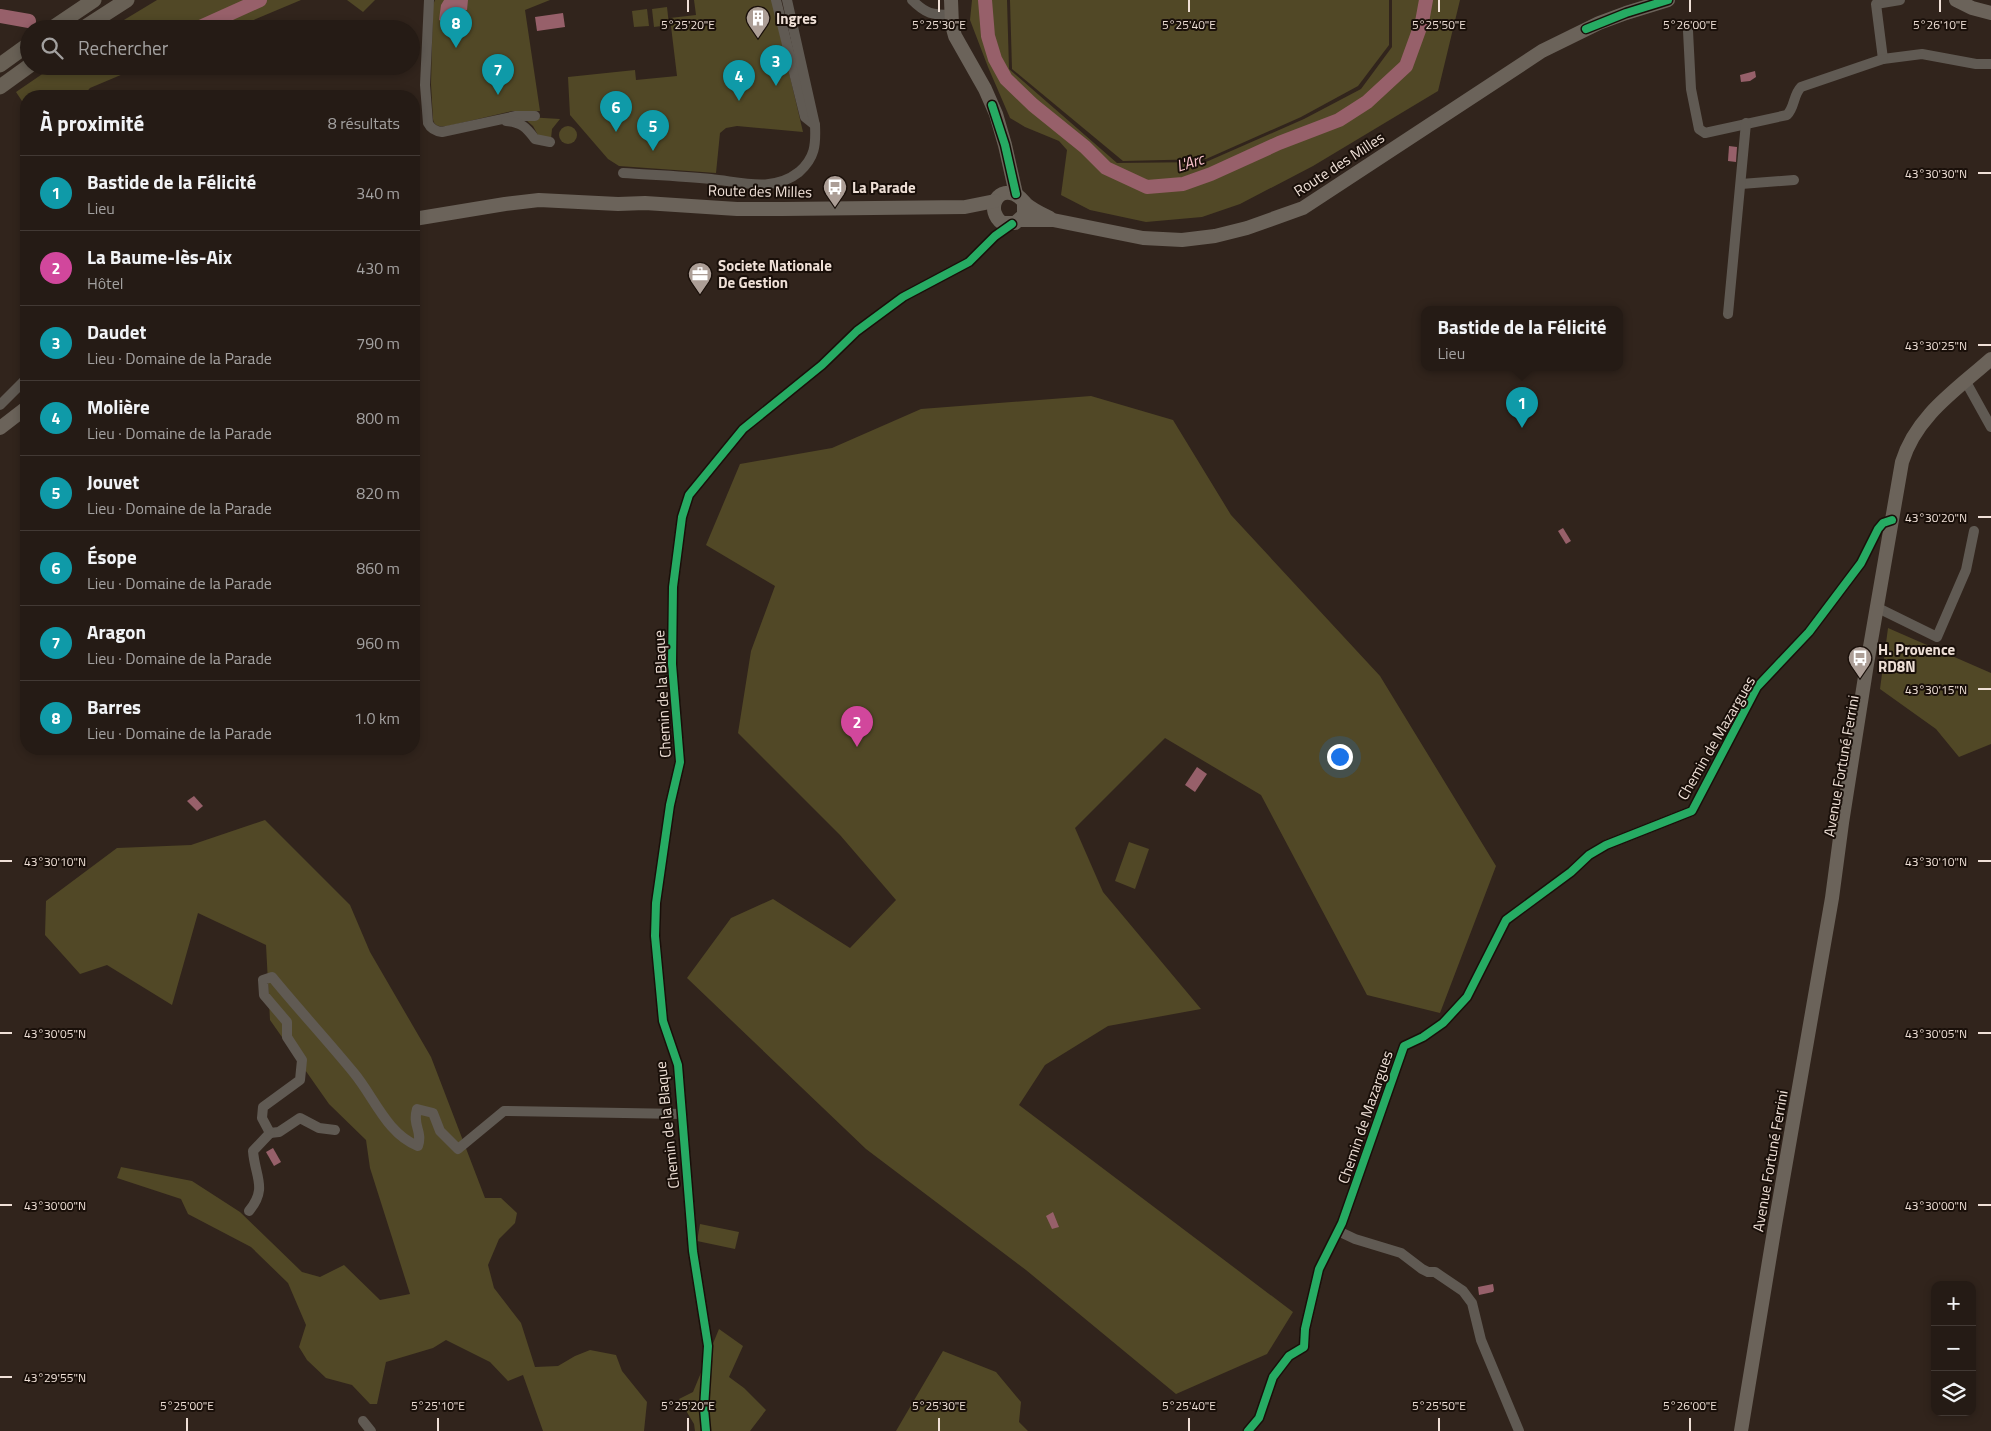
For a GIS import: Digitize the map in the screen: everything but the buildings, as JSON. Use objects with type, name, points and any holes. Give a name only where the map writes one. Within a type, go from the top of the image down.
[{"type":"highway","points":[[64,20],[94,0]]},
{"type":"highway","points":[[95,20],[128,0]]},
{"type":"highway","points":[[0,65],[20,51]]},
{"type":"highway","points":[[0,87],[20,73]]},
{"type":"main road","points":[[951,0],[953,32],[992,105],[1025,212],[1016,222]]},
{"type":"main road","name":"Route des Milles","points":[[1586,29],[1611,12],[1640,0]]},
{"type":"main road","name":"Route des Milles","points":[[1053,220],[1143,238],[1182,240],[1215,236],[1247,228],[1303,208],[1542,51],[1586,29],[1626,13],[1668,0]]},
{"type":"main road","points":[[1956,0],[1972,8],[1991,13]]},
{"type":"main road","points":[[1970,0],[1991,6]]},
{"type":"main road","points":[[1009,161],[998,198],[993,208],[997,218],[1002,223],[1053,220]]},
{"type":"main road","points":[[966,207],[998,198],[1008,193],[1020,198],[1053,220]]},
{"type":"main road","name":"Route des Milles","points":[[420,210],[532,194],[584,195],[645,203]]},
{"type":"main road","name":"Route des Milles","points":[[420,219],[539,200],[618,204],[645,203],[737,209],[966,207]]},
{"type":"main road","points":[[966,207],[997,218]]},
{"type":"main road","name":"Avenue Fortuné Ferrini","points":[[1741,1431],[1832,898],[1852,809],[1873,672],[1878,608],[1902,462],[1912,437],[1924,420],[1991,359]]},
{"type":"main road","points":[[0,428],[20,413]]},
{"type":"main road","points":[[0,433],[20,419]]},
{"type":"street","points":[[429,0],[425,85],[428,123],[433,130],[442,132],[516,116],[534,116]]},
{"type":"street","points":[[776,0],[805,117],[815,125]]},
{"type":"street","points":[[623,173],[767,185],[781,184],[806,166],[814,155],[816,144],[815,125],[787,0]]},
{"type":"street","points":[[912,0],[923,11],[930,14],[952,15]]},
{"type":"street","points":[[1883,59],[1875,2],[1900,0]]},
{"type":"street","points":[[1688,31],[1691,89],[1699,129],[1705,133],[1787,115],[1792,110],[1796,92],[1801,87],[1883,59],[1922,54],[1976,64],[1991,64]]},
{"type":"street","points":[[497,120],[516,121],[529,128],[535,138],[550,142]]},
{"type":"street","points":[[1728,314],[1746,123]]},
{"type":"street","points":[[1741,184],[1794,180]]},
{"type":"street","points":[[995,236],[997,218]]},
{"type":"street","name":"Chemin de la Blaque","points":[[706,1431],[704,1408],[708,1346],[693,1251],[678,1065],[663,1021],[655,936],[656,903],[670,805],[680,762],[672,664],[673,587],[682,517],[689,495],[743,429],[822,364],[857,331],[903,297],[968,262],[995,236],[1016,222]]},
{"type":"street","points":[[1966,382],[1991,427]]},
{"type":"street","points":[[0,405],[20,385]]},
{"type":"street","name":"Chemin de Mazargues","points":[[1248,1431],[1259,1418],[1273,1377],[1289,1356],[1304,1347],[1305,1329],[1319,1268],[1338,1232],[1404,1046],[1423,1037],[1443,1023],[1467,997],[1506,920],[1571,872],[1589,855],[1606,845],[1692,810],[1757,687],[1809,632],[1861,563],[1883,522],[1892,520]]},
{"type":"street","points":[[1878,608],[1937,637],[1966,570],[1974,532]]},
{"type":"street","points":[[270,1133],[262,1118],[263,1107],[300,1080],[302,1060],[288,1037],[287,1022],[264,994],[263,980],[272,977],[355,1074],[381,1113],[405,1141],[418,1146],[421,1138],[414,1119],[417,1109],[432,1113],[440,1131],[458,1149],[504,1111],[682,1114]]},
{"type":"street","points":[[249,1211],[258,1200],[260,1184],[255,1168],[254,1151],[270,1133],[279,1132],[300,1118],[319,1128],[335,1130]]},
{"type":"street","points":[[1338,1232],[1355,1239],[1401,1252],[1422,1269],[1428,1272],[1435,1272],[1464,1291],[1472,1303],[1481,1340],[1519,1431]]},
{"type":"street","points":[[363,1421],[371,1431]]},
{"type":"shaded area","points":[[157,0],[301,0],[253,20],[124,20]]},
{"type":"shaded area","points":[[347,0],[375,0],[363,12]]},
{"type":"shaded area","points":[[435,0],[550,0],[525,10],[540,111],[512,111],[446,126],[435,124],[431,84],[433,5]]},
{"type":"shaded area","points":[[444,0],[468,0],[467,10],[461,11],[461,16],[455,24],[439,20],[441,5]]},
{"type":"shaded area","points":[[694,0],[772,0],[803,132],[737,126],[726,128],[720,133],[716,173],[619,166],[608,159],[570,115],[568,77],[635,70],[636,80],[677,76],[670,18],[696,15]]},
{"type":"shaded area","points":[[972,0],[1007,0],[1009,69],[1117,163],[1206,162],[1304,119],[1361,89],[1392,47],[1392,0],[1460,0],[1438,91],[1313,166],[1240,204],[1202,217],[1146,222],[1090,210],[1061,195],[1067,150],[1059,141],[1025,127],[1010,118],[970,20]]},
{"type":"shaded area","points":[[1010,0],[1389,0],[1389,45],[1358,86],[1301,117],[1206,159],[1123,161],[1012,69]]},
{"type":"shaded area","points":[[667,7],[669,25],[654,27],[652,9]]},
{"type":"shaded area","points":[[647,9],[649,26],[634,27],[632,11]]},
{"type":"shaded area","points":[[563,13],[565,27],[537,31],[535,17]]},
{"type":"shaded area","points":[[1755,71],[1756,77],[1750,81],[1741,82],[1740,75]]},
{"type":"shaded area","points":[[41,75],[121,75],[88,90],[20,90],[20,98],[16,92]]},
{"type":"shaded area","points":[[527,117],[560,119],[552,129],[551,139],[539,137],[533,126],[526,120]]},
{"type":"shaded area","points":[[568,126],[574,129],[577,135],[574,141],[568,144],[562,141],[559,135],[562,129]]},
{"type":"shaded area","points":[[1729,146],[1737,147],[1736,162],[1728,161]]},
{"type":"shaded area","points":[[1091,396],[1173,420],[1231,515],[1380,676],[1496,866],[1440,1013],[1367,995],[1261,795],[1165,738],[1075,828],[1103,892],[1201,1009],[1108,1026],[1045,1065],[1019,1105],[1293,1312],[1267,1354],[1176,1394],[1026,1270],[866,1149],[687,978],[731,918],[773,899],[850,948],[896,900],[840,835],[738,733],[751,651],[775,586],[706,545],[740,464],[832,448],[921,409]]},
{"type":"shaded area","points":[[1563,528],[1571,541],[1566,544],[1558,531]]},
{"type":"shaded area","points":[[1888,628],[1991,673],[1991,744],[1959,757],[1936,729],[1880,689]]},
{"type":"shaded area","points":[[1197,767],[1207,774],[1195,792],[1185,785]]},
{"type":"shaded area","points":[[194,796],[203,806],[197,811],[187,801]]},
{"type":"shaded area","points":[[265,820],[350,905],[370,952],[431,1057],[485,1198],[501,1198],[517,1213],[515,1223],[499,1239],[488,1265],[494,1288],[521,1323],[535,1367],[558,1366],[590,1350],[616,1355],[622,1371],[647,1402],[644,1431],[543,1431],[523,1375],[508,1381],[490,1362],[446,1340],[433,1348],[386,1362],[377,1404],[370,1404],[352,1385],[326,1378],[307,1360],[299,1347],[306,1325],[288,1283],[251,1247],[188,1214],[181,1199],[117,1178],[121,1167],[192,1181],[240,1212],[302,1272],[320,1277],[344,1265],[380,1300],[410,1294],[370,1168],[366,1140],[329,1104],[270,1020],[266,945],[198,913],[172,1005],[107,965],[80,974],[45,935],[46,901],[117,848],[191,845]]},
{"type":"shaded area","points":[[1129,842],[1149,849],[1135,889],[1115,881]]},
{"type":"shaded area","points":[[273,1148],[281,1162],[274,1166],[266,1152]]},
{"type":"shaded area","points":[[1053,1212],[1059,1227],[1052,1229],[1046,1216]]},
{"type":"shaded area","points":[[700,1224],[739,1232],[735,1249],[697,1241]]},
{"type":"shaded area","points":[[1493,1284],[1493,1292],[1479,1295],[1478,1287]]},
{"type":"shaded area","points":[[719,1329],[743,1346],[729,1377],[744,1388],[766,1410],[750,1431],[695,1431],[694,1424],[679,1399],[693,1392]]},
{"type":"shaded area","points":[[943,1351],[996,1372],[1021,1402],[1019,1422],[1028,1431],[896,1431]]},
{"type":"waterway","name":"L'Arc","points":[[216,20],[260,0]]},
{"type":"waterway","name":"L'Arc","points":[[985,0],[988,36],[995,59],[1006,79],[1033,105],[1085,147],[1106,168],[1147,187],[1183,184],[1211,174],[1279,143],[1339,120],[1367,102],[1406,66],[1422,22],[1426,0]]},
{"type":"waterway","name":"L'Arc","points":[[0,16],[23,20]]},
{"type":"cycle path","points":[[1586,29],[1626,13],[1668,0]]},
{"type":"cycle path","points":[[992,105],[1005,145],[1016,194]]},
{"type":"cycle path","points":[[706,1431],[704,1408],[708,1346],[693,1251],[678,1065],[663,1021],[655,936],[656,903],[670,805],[680,762],[672,664],[673,587],[682,517],[689,495],[743,429],[822,365],[857,331],[903,297],[969,262],[995,236],[1012,224]]},
{"type":"cycle path","points":[[1248,1431],[1259,1418],[1273,1377],[1289,1356],[1304,1347],[1305,1329],[1319,1269],[1342,1223],[1404,1046],[1423,1037],[1443,1023],[1467,997],[1506,920],[1571,872],[1589,855],[1606,845],[1692,811],[1757,687],[1809,632],[1861,563],[1878,529],[1883,523],[1892,520]]},
{"type":"place","name":"Ingres","points":[[758,39]]},
{"type":"place","name":"Barres","points":[[456,48]]},
{"type":"place","name":"Daudet","points":[[776,86]]},
{"type":"place","name":"Aragon","points":[[498,95]]},
{"type":"place","name":"Molière","points":[[739,101]]},
{"type":"place","name":"Ésope","points":[[616,132]]},
{"type":"place","name":"Jouvet","points":[[653,151]]},
{"type":"place","name":"La Parade","points":[[835,208]]},
{"type":"place","name":"Societe Nationale De Gestion","points":[[700,295]]},
{"type":"place","name":"Bastide de la Félicité","points":[[1522,428]]},
{"type":"place","name":"H. Provence RD8N","points":[[1860,679]]},
{"type":"place","name":"La Baume-lès-Aix","points":[[857,747]]}]
